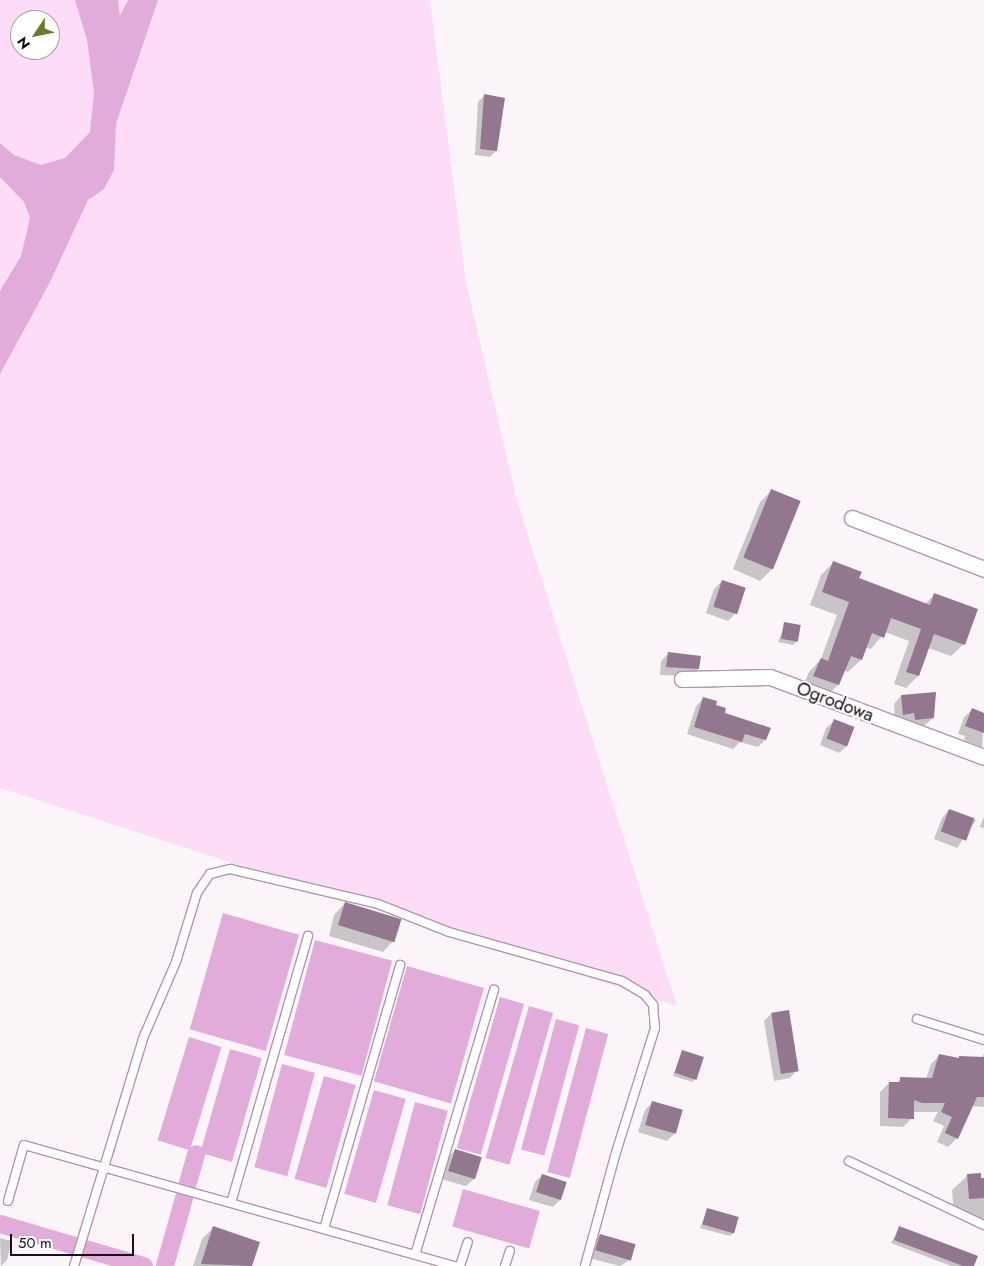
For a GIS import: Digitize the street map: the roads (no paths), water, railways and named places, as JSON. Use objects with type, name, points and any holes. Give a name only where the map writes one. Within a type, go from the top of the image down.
[{"type":"street","points":[[852,518],[984,568]]},
{"type":"street","name":"Ogrodowa","points":[[682,679],[770,677],[984,757]]},
{"type":"lane","points":[[74,1266],[83,1243],[144,1036],[176,962],[197,893],[210,874],[230,869],[378,904],[449,932],[622,981],[646,995],[652,1005],[655,1028],[615,1156],[585,1266]]},
{"type":"lane","points":[[231,1204],[308,936]]},
{"type":"lane","points":[[324,1230],[400,964]]},
{"type":"lane","points":[[415,1255],[494,990]]},
{"type":"lane","points":[[917,1019],[984,1040]]},
{"type":"lane","points":[[8,1201],[24,1145],[455,1266]]},
{"type":"lane","points":[[849,1161],[984,1225]]},
{"type":"lane","points":[[460,1266],[468,1242]]},
{"type":"lane","points":[[505,1266],[510,1251]]},
{"type":"waterway","points":[[187,1186],[196,1154]]},
{"type":"waterway","points":[[165,1266],[184,1198]]},
{"type":"waterway","points":[[0,1224],[144,1266]]}]
